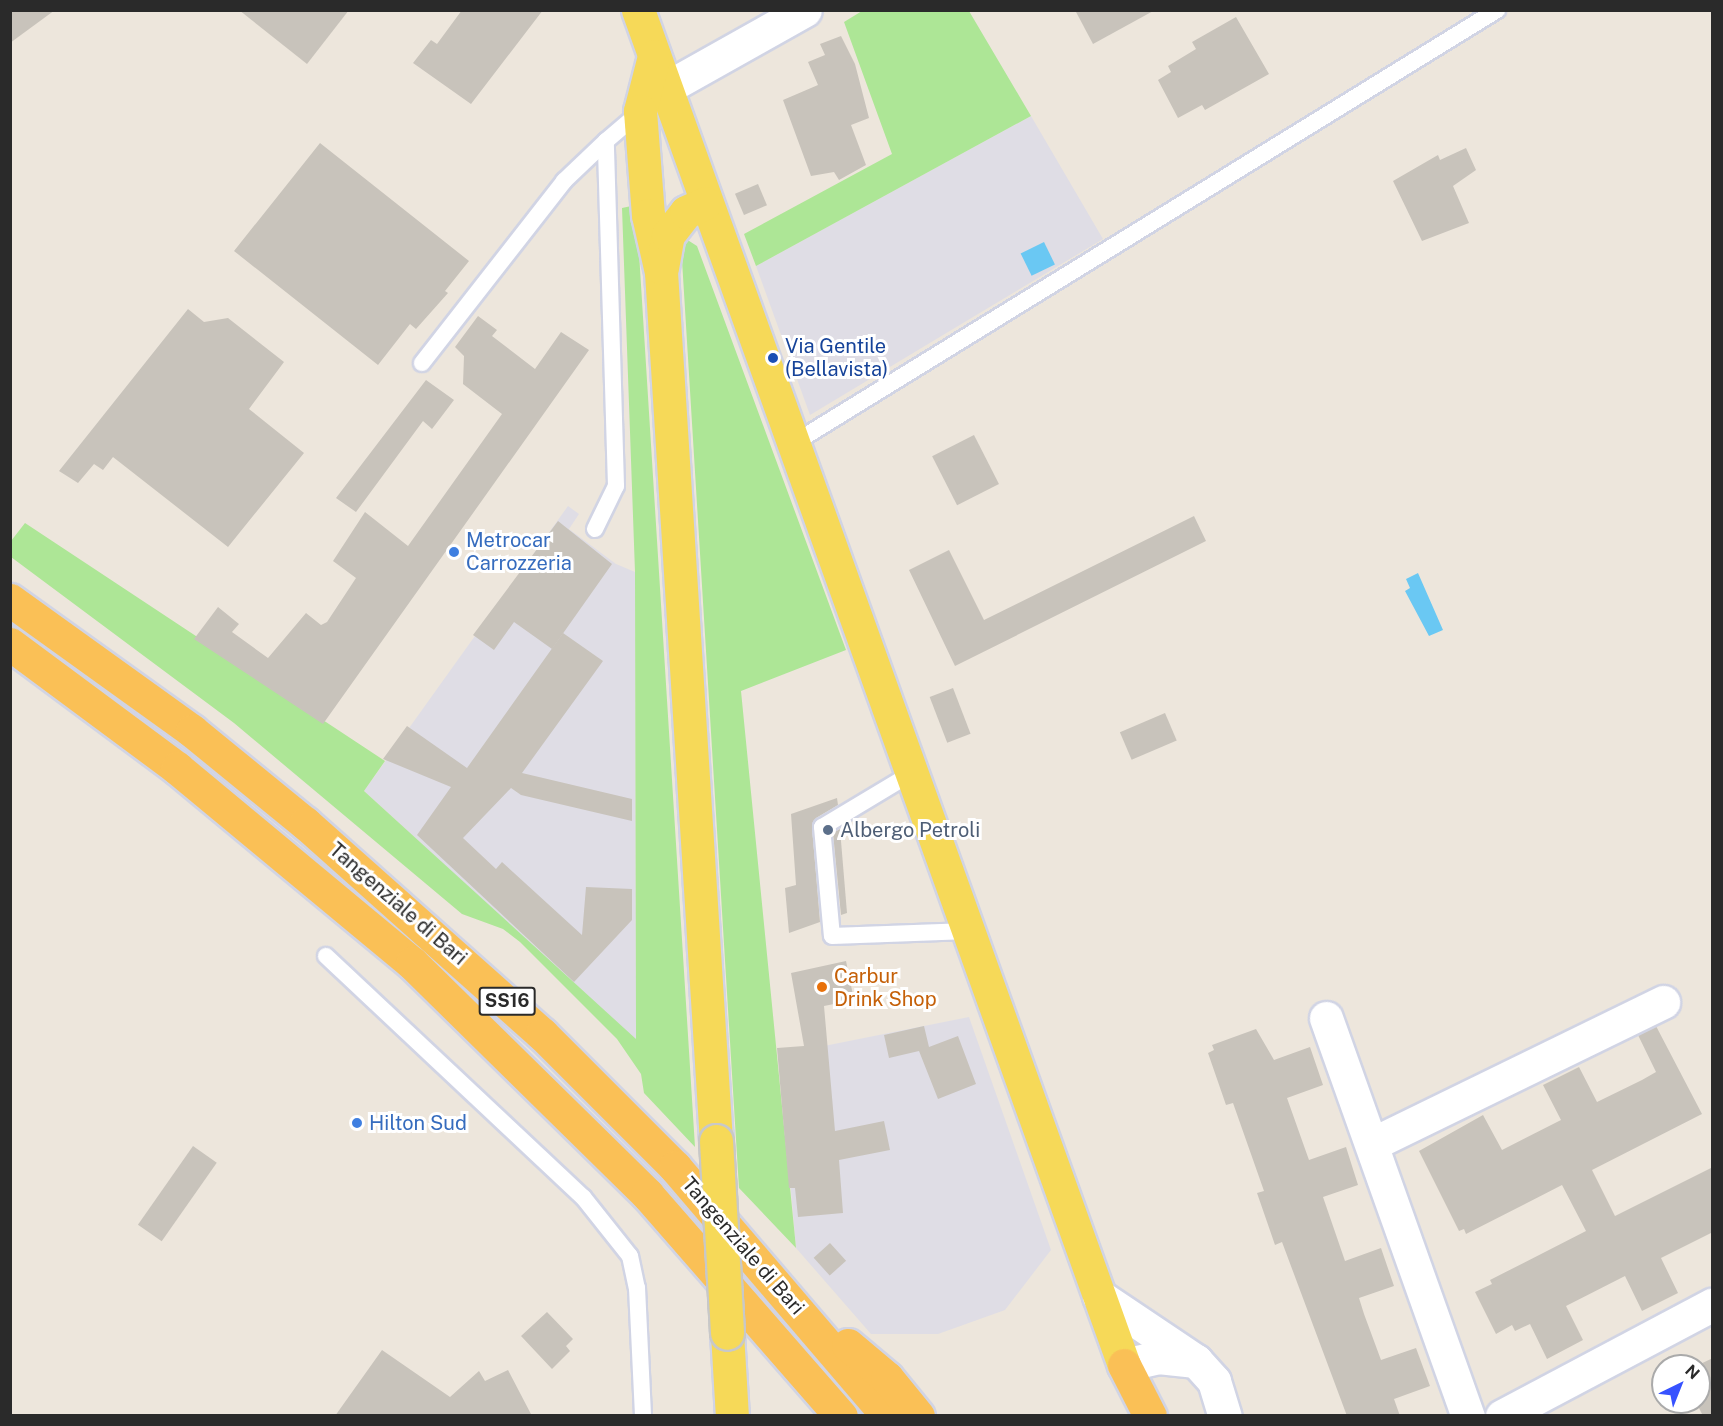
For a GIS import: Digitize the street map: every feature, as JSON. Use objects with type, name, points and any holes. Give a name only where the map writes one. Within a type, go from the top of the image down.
[{"type":"highway","name":"Tangenziale di Bari","points":[[10,600],[192,731],[435,934],[675,1167],[888,1416]]},
{"type":"highway","name":"Tangenziale di Bari","points":[[10,644],[177,768],[412,963],[647,1194],[841,1416]]},
{"type":"highway","points":[[777,1285],[887,1378],[918,1416]]},
{"type":"highway","points":[[1124,1365],[1124,1416]]},
{"type":"highway","points":[[1124,1365],[1150,1416]]},
{"type":"main road","points":[[638,10],[705,203],[794,443],[1124,1365]]},
{"type":"main road","points":[[654,56],[640,111],[648,214],[661,272],[732,1416]]},
{"type":"main road","points":[[661,272],[668,235],[686,212],[705,203]]},
{"type":"street","points":[[666,88],[805,10]]},
{"type":"street","points":[[1372,1144],[1663,1002]]},
{"type":"street","points":[[1326,1018],[1468,1416]]},
{"type":"street","points":[[1100,1296],[1196,1361],[1214,1382],[1225,1416]]},
{"type":"street","points":[[1502,1416],[1713,1305]]},
{"type":"street","points":[[1124,1365],[1158,1357],[1196,1361]]},
{"type":"lane","points":[[794,443],[1497,10]]},
{"type":"lane","points":[[422,363],[564,180],[640,111]]},
{"type":"lane","points":[[595,529],[616,486],[606,141]]},
{"type":"lane","points":[[912,773],[822,827],[832,936],[969,931]]},
{"type":"lane","points":[[326,956],[583,1197],[630,1256],[637,1288],[644,1416]]},
{"type":"shaded area","points":[[1031,116],[1103,239],[810,415],[756,266]]},
{"type":"shaded area","points":[[568,506],[579,514],[569,529],[616,564],[635,572],[636,1040],[364,791]]},
{"type":"shaded area","points":[[969,1017],[1051,1250],[1005,1310],[938,1334],[871,1334],[796,1248],[779,1055]]},
{"type":"green space","points":[[862,11],[969,11],[1031,116],[756,266],[744,234],[892,154],[844,22]]},
{"type":"green space","points":[[636,205],[695,1147],[644,1093],[641,1074],[617,1039],[520,942],[503,929],[462,914],[234,723],[11,557],[11,541],[25,523],[385,761],[364,791],[636,1039],[635,572],[622,208]]},
{"type":"green space","points":[[686,239],[697,246],[846,650],[741,691],[796,1248],[739,1188],[681,244]]},
{"type":"water","points":[[1044,242],[1055,264],[1032,276],[1021,253]]},
{"type":"water","points":[[1418,573],[1443,630],[1429,636],[1405,591],[1410,588],[1406,579]]},
{"type":"building","points":[[10,10],[55,10],[10,43]]},
{"type":"building","points":[[239,10],[349,10],[307,64]]},
{"type":"building","points":[[462,10],[543,10],[471,104],[413,63],[431,40],[437,44]]},
{"type":"building","points":[[1075,10],[1155,10],[1093,44]]},
{"type":"building","points":[[1236,17],[1269,74],[1205,110],[1202,105],[1178,118],[1158,80],[1171,72],[1168,66],[1196,49],[1192,42]]},
{"type":"building","points":[[841,36],[855,64],[869,118],[851,125],[866,165],[839,180],[834,172],[811,176],[783,100],[818,85],[808,62],[825,55],[820,44]]},
{"type":"building","points":[[320,143],[469,261],[445,291],[448,293],[416,329],[410,324],[378,365],[234,251]]},
{"type":"building","points":[[1466,148],[1476,170],[1453,186],[1469,223],[1422,241],[1393,181],[1438,155],[1440,160]]},
{"type":"building","points":[[758,184],[767,205],[744,215],[735,194]]},
{"type":"building","points":[[188,309],[204,322],[228,318],[284,362],[249,409],[304,453],[228,547],[113,457],[103,470],[94,464],[78,483],[59,471]]},
{"type":"building","points":[[478,316],[497,330],[492,336],[535,369],[561,332],[589,350],[323,724],[194,639],[218,607],[239,624],[232,632],[268,658],[306,613],[321,625],[327,622],[356,578],[333,561],[365,512],[408,546],[502,414],[463,384],[464,356],[455,347]]},
{"type":"building","points":[[426,380],[454,400],[432,429],[423,421],[356,512],[336,498]]},
{"type":"building","points":[[974,435],[999,484],[957,505],[932,456]]},
{"type":"building","points":[[1194,516],[1206,541],[955,666],[909,570],[949,550],[984,620]]},
{"type":"building","points":[[558,521],[612,564],[552,649],[514,622],[494,650],[473,635]]},
{"type":"building","points":[[563,633],[603,661],[522,773],[632,799],[632,821],[521,795],[511,788],[463,838],[496,869],[502,862],[582,935],[586,887],[632,889],[632,920],[574,982],[417,835],[451,787],[383,759],[407,726],[467,768]]},
{"type":"building","points":[[953,688],[971,734],[947,743],[930,697]]},
{"type":"building","points":[[1165,713],[1177,741],[1132,760],[1120,732]]},
{"type":"building","points":[[837,798],[838,805],[816,818],[812,827],[820,922],[789,933],[785,888],[796,885],[791,814]]},
{"type":"building","points":[[840,829],[847,913],[841,915],[833,833]]},
{"type":"building","points":[[846,961],[854,1000],[824,1006],[835,1131],[884,1121],[890,1150],[839,1160],[843,1213],[798,1217],[795,1188],[789,1188],[777,1048],[804,1046],[791,973]]},
{"type":"building","points":[[924,1026],[929,1047],[958,1036],[976,1084],[938,1099],[919,1051],[889,1058],[884,1035]]},
{"type":"building","points":[[1656,1026],[1702,1114],[1592,1170],[1615,1216],[1713,1167],[1713,1232],[1661,1258],[1678,1293],[1642,1311],[1625,1276],[1566,1306],[1583,1340],[1547,1359],[1530,1324],[1515,1331],[1512,1325],[1496,1334],[1475,1292],[1492,1284],[1490,1280],[1586,1231],[1562,1185],[1466,1234],[1464,1229],[1459,1231],[1419,1151],[1483,1115],[1502,1150],[1561,1120],[1543,1085],[1579,1067],[1597,1102],[1642,1080],[1656,1072],[1638,1035]]},
{"type":"building","points":[[1256,1029],[1274,1060],[1310,1047],[1323,1085],[1287,1098],[1309,1160],[1346,1147],[1358,1185],[1323,1197],[1345,1261],[1381,1248],[1394,1286],[1359,1298],[1381,1360],[1416,1348],[1430,1386],[1394,1399],[1400,1416],[1347,1416],[1282,1242],[1275,1245],[1257,1193],[1264,1191],[1233,1103],[1226,1105],[1208,1053],[1214,1050],[1212,1045]]},
{"type":"building","points":[[193,1146],[217,1163],[162,1241],[138,1225]]},
{"type":"building","points":[[830,1243],[846,1261],[830,1276],[814,1258]]},
{"type":"building","points":[[547,1312],[573,1339],[566,1346],[570,1351],[552,1369],[521,1336]]},
{"type":"building","points":[[382,1350],[450,1397],[479,1371],[485,1381],[508,1370],[532,1416],[335,1416]]},
{"type":"building","points":[[1713,1358],[1713,1416],[1703,1416],[1702,1414],[1711,1414],[1711,1359]]},
{"type":"place","name":"Via Gentile (Bellavista)","points":[[773,358]]},
{"type":"place","name":"Metrocar Carrozzeria","points":[[454,552]]},
{"type":"place","name":"Albergo Petroli","points":[[828,830]]},
{"type":"place","name":"Carbur Drink Shop","points":[[822,987]]},
{"type":"place","name":"Hilton Sud","points":[[357,1123]]}]
